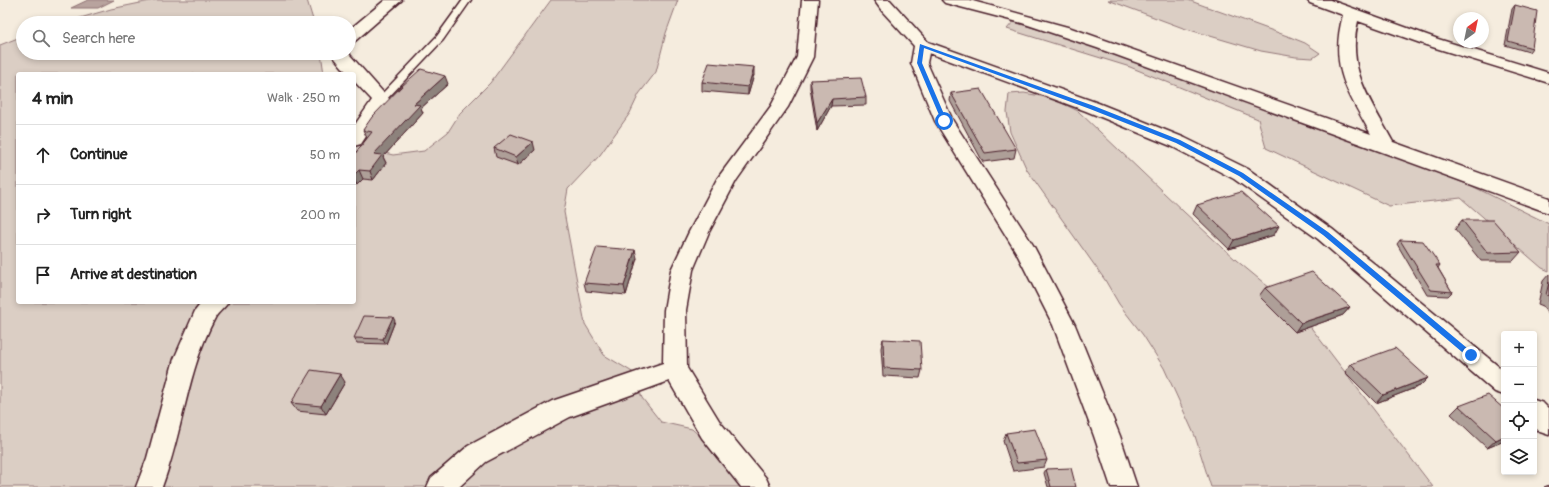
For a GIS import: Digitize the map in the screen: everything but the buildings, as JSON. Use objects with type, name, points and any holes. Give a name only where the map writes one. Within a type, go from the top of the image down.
[{"type":"street","points":[[356,32],[394,0]]},
{"type":"street","points":[[757,487],[711,430],[675,370],[675,310],[682,270],[699,232],[727,179],[779,107],[805,57],[810,0]]},
{"type":"street","points":[[882,0],[887,8],[922,45],[1092,107],[1178,142],[1241,174],[1325,234],[1501,382]]},
{"type":"street","points":[[950,0],[1039,22],[1385,144],[1549,206]]},
{"type":"street","points":[[1315,0],[1352,12],[1432,42],[1549,78]]},
{"type":"street","points":[[1352,12],[1346,35],[1346,59],[1354,86],[1385,144]]},
{"type":"street","points":[[922,45],[919,63],[944,121],[1026,250],[1064,325],[1107,436],[1124,487]]},
{"type":"street","points":[[344,60],[354,72]]},
{"type":"street","points":[[356,74],[381,100],[356,137]]},
{"type":"street","points":[[149,487],[160,458],[186,359],[206,311],[215,304]]},
{"type":"street","points":[[440,487],[477,454],[561,409],[675,370]]},
{"type":"street","points":[[1537,414],[1549,424]]},
{"type":"lane","points":[[381,100],[440,38],[467,0]]},
{"type":"shaded area","points":[[88,0],[114,0],[98,8],[71,8]]},
{"type":"shaded area","points":[[155,0],[307,0],[312,16],[87,16],[111,9]]},
{"type":"shaded area","points":[[551,0],[678,0],[666,33],[656,72],[639,94],[630,113],[600,155],[568,189],[564,212],[585,324],[604,355],[634,373],[642,398],[661,422],[692,429],[720,455],[741,487],[0,487],[0,45],[16,39],[16,60],[322,60],[324,72],[16,72],[16,304],[356,304],[356,143],[365,148],[393,155],[424,151],[448,132],[460,113],[490,83]]},
{"type":"shaded area","points":[[1108,0],[1188,0],[1305,43],[1320,53],[1313,58],[1296,57],[1261,51],[1183,28]]},
{"type":"shaded area","points":[[1013,22],[1080,41],[1338,135],[1472,186],[1549,224],[1549,271],[1542,268],[1461,198],[1389,206],[1266,148],[1258,119],[1130,67],[1007,29]]},
{"type":"shaded area","points":[[1024,93],[1052,98],[1078,111],[1236,260],[1299,312],[1433,487],[1211,487],[1195,436],[1164,368],[1143,335],[1119,304],[1105,280],[1027,170],[1010,132],[1007,112],[1009,94]]},
{"type":"route","points":[[944,121],[919,63],[922,45],[1092,107],[1178,142],[1241,174],[1325,234],[1471,355]]}]
